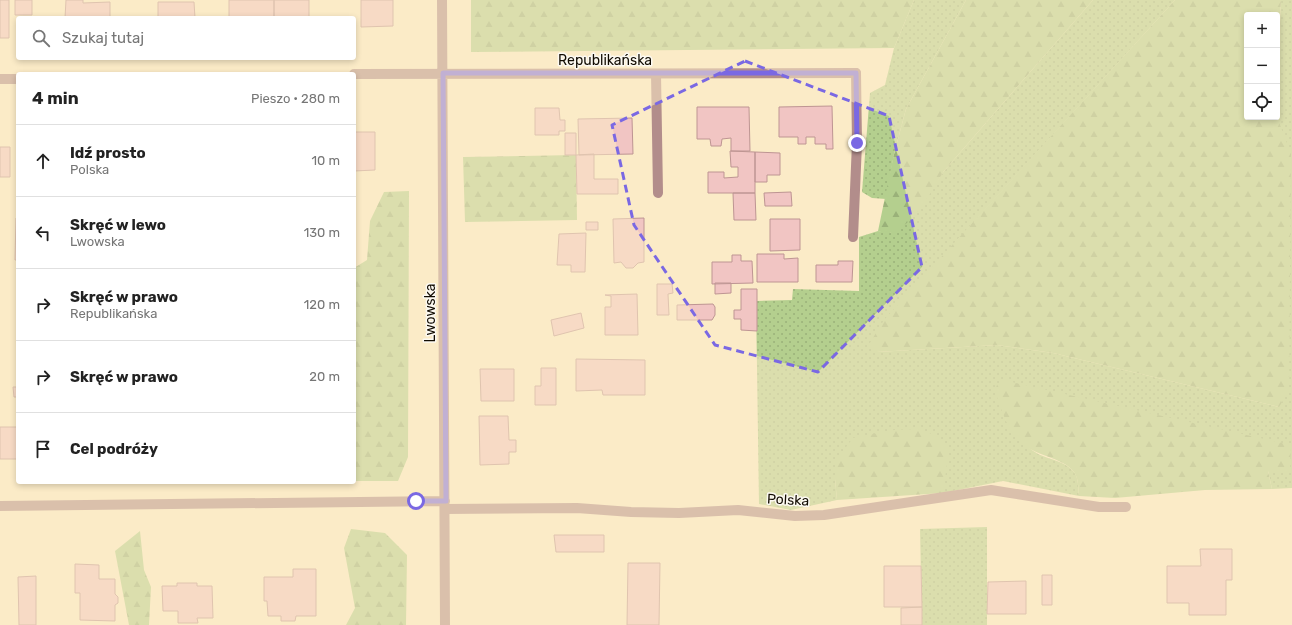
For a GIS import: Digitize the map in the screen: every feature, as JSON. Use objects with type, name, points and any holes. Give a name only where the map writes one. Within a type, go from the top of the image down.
[{"type":"street","name":"Lwowska","points":[[442,0],[446,505],[445,625]]},
{"type":"street","name":"Republikańska","points":[[356,74],[856,73],[857,143],[853,237]]},
{"type":"street","points":[[656,74],[658,193]]},
{"type":"street","points":[[0,79],[16,79]]},
{"type":"street","name":"Polska","points":[[0,506],[446,505],[577,508],[631,512],[679,513],[738,510],[795,516],[824,515],[991,490],[1092,506],[1126,507]]},
{"type":"highlighted area","points":[[745,61],[889,116],[922,267],[818,372],[715,345],[634,225],[612,125]]},
{"type":"green space","points":[[471,0],[914,0],[894,48],[471,52]]},
{"type":"green space","points":[[914,0],[966,0],[906,109],[894,154],[886,199],[872,198],[862,192],[870,93],[885,85],[894,48]]},
{"type":"green space","points":[[966,0],[1093,0],[944,171],[914,216],[898,229],[890,233],[878,231],[894,154],[906,109]]},
{"type":"green space","points":[[1093,0],[1175,0],[925,276],[877,352],[997,345],[1053,353],[1279,407],[1277,120],[1280,120],[1281,0],[1292,0],[1292,488],[1272,489],[1268,471],[1005,417],[1013,431],[1031,449],[1040,455],[1066,465],[1076,474],[1079,496],[1003,481],[943,493],[835,479],[837,500],[791,510],[759,504],[756,301],[792,300],[793,289],[859,291],[859,237],[878,231],[890,233],[916,212],[944,171]]},
{"type":"green space","points":[[1175,0],[1281,0],[1280,34],[1280,12],[1244,12],[1244,120],[1278,120],[1291,154],[1289,391],[1279,407],[1053,353],[997,345],[877,352],[868,346],[884,320]]},
{"type":"green space","points":[[576,155],[577,220],[465,222],[463,157]]},
{"type":"green space","points":[[409,191],[408,457],[398,481],[356,481],[356,267],[367,260],[370,221],[384,192]]},
{"type":"green space","points":[[1003,380],[1291,445],[1290,471],[1268,471],[1272,489],[1205,490],[1115,498],[1079,496],[1077,478],[1069,467],[1032,450],[1014,436],[1004,417],[995,391],[997,385]]},
{"type":"green space","points":[[918,429],[935,436],[949,449],[943,493],[837,500],[835,479],[837,459],[853,438],[894,430]]},
{"type":"green space","points":[[987,527],[987,625],[922,625],[920,529]]},
{"type":"green space","points":[[351,529],[385,533],[407,555],[406,625],[346,625],[355,608],[344,548]]},
{"type":"green space","points":[[140,531],[144,570],[151,587],[149,625],[129,625],[115,551]]},
{"type":"building","points":[[0,0],[9,0],[9,38],[0,38]]},
{"type":"building","points":[[15,0],[32,0],[32,15],[15,15]]},
{"type":"building","points":[[66,0],[83,0],[83,3],[110,2],[110,16],[65,16]]},
{"type":"building","points":[[229,0],[274,0],[274,16],[229,16]]},
{"type":"building","points":[[274,0],[309,0],[309,16],[274,16]]},
{"type":"building","points":[[361,0],[393,0],[393,26],[361,27]]},
{"type":"building","points":[[158,2],[194,2],[195,16],[158,16]]},
{"type":"building","points":[[832,106],[833,149],[826,149],[826,144],[815,144],[815,137],[806,137],[806,144],[798,144],[798,137],[779,137],[779,107]]},
{"type":"building","points":[[697,107],[749,107],[750,151],[731,151],[731,138],[722,139],[721,146],[711,146],[710,139],[697,139]]},
{"type":"building","points":[[535,108],[559,108],[560,120],[565,120],[565,131],[559,131],[559,135],[535,135]]},
{"type":"building","points":[[632,118],[633,154],[579,155],[578,119]]},
{"type":"building","points":[[356,132],[375,132],[375,170],[356,171]]},
{"type":"building","points":[[565,133],[576,133],[576,155],[565,155]]},
{"type":"building","points":[[0,147],[10,147],[10,177],[0,177]]},
{"type":"building","points":[[730,151],[755,152],[755,193],[708,193],[708,172],[724,172],[724,178],[738,177],[738,167],[731,167]]},
{"type":"building","points":[[755,152],[780,153],[780,175],[767,175],[767,182],[755,182]]},
{"type":"building","points":[[594,154],[594,179],[618,179],[618,194],[577,194],[576,155]]},
{"type":"building","points":[[791,192],[792,206],[765,206],[764,193]]},
{"type":"building","points":[[733,193],[755,193],[756,220],[734,220]]},
{"type":"building","points":[[16,218],[16,260],[15,260]]},
{"type":"building","points":[[644,218],[644,262],[638,263],[633,268],[626,268],[621,262],[614,263],[613,219]]},
{"type":"building","points":[[770,219],[800,219],[800,250],[770,251]]},
{"type":"building","points":[[586,222],[598,222],[598,230],[586,230]]},
{"type":"building","points":[[586,233],[585,272],[571,272],[571,265],[557,265],[559,234]]},
{"type":"building","points":[[757,254],[784,254],[784,259],[798,258],[798,282],[757,282]]},
{"type":"building","points":[[732,255],[741,255],[741,261],[752,261],[753,283],[712,284],[712,262],[732,262]]},
{"type":"building","points":[[838,261],[853,261],[852,282],[816,282],[816,265],[838,265]]},
{"type":"building","points":[[715,283],[731,283],[731,293],[715,294]]},
{"type":"building","points":[[657,284],[672,284],[673,293],[668,294],[669,315],[657,315]]},
{"type":"building","points":[[741,289],[757,289],[757,331],[741,330],[741,319],[734,319],[734,310],[741,310]]},
{"type":"building","points":[[637,294],[638,335],[605,335],[605,307],[611,307],[611,296],[605,295]]},
{"type":"building","points":[[713,304],[715,307],[715,315],[712,320],[677,320],[677,305]]},
{"type":"building","points":[[581,313],[584,328],[554,336],[551,320]]},
{"type":"building","points":[[576,359],[645,360],[645,395],[603,395],[602,390],[576,391]]},
{"type":"building","points":[[541,368],[556,368],[556,405],[535,405],[535,386],[541,386]]},
{"type":"building","points":[[480,369],[514,369],[514,401],[481,401]]},
{"type":"building","points":[[13,387],[16,387],[16,397],[14,397]]},
{"type":"building","points":[[479,416],[508,416],[509,440],[516,440],[516,452],[509,452],[509,464],[480,465]]},
{"type":"building","points":[[0,427],[16,427],[16,459],[0,459]]},
{"type":"building","points":[[554,535],[604,535],[604,552],[556,552]]},
{"type":"building","points":[[1200,549],[1232,549],[1232,580],[1226,580],[1226,615],[1189,615],[1189,603],[1167,603],[1167,566],[1201,566]]},
{"type":"building","points":[[628,563],[660,563],[659,625],[627,625]]},
{"type":"building","points":[[75,564],[99,565],[99,579],[115,579],[115,594],[118,597],[118,603],[115,605],[115,621],[80,620],[80,593],[75,593]]},
{"type":"building","points":[[884,566],[921,566],[922,607],[884,607]]},
{"type":"building","points":[[293,569],[316,569],[316,616],[296,616],[295,621],[281,621],[281,616],[268,616],[267,601],[264,601],[264,577],[293,577]]},
{"type":"building","points":[[1042,575],[1052,575],[1052,605],[1042,605]]},
{"type":"building","points":[[36,576],[36,625],[19,625],[18,577]]},
{"type":"building","points":[[1026,581],[1026,614],[987,614],[988,582]]},
{"type":"building","points":[[177,583],[197,583],[197,586],[212,586],[213,618],[197,618],[198,623],[178,623],[178,611],[163,611],[162,586],[177,586]]},
{"type":"building","points":[[922,607],[922,625],[901,625],[901,608]]},
{"type":"route","points":[[416,501],[446,501],[443,73],[856,73],[857,143]]}]
